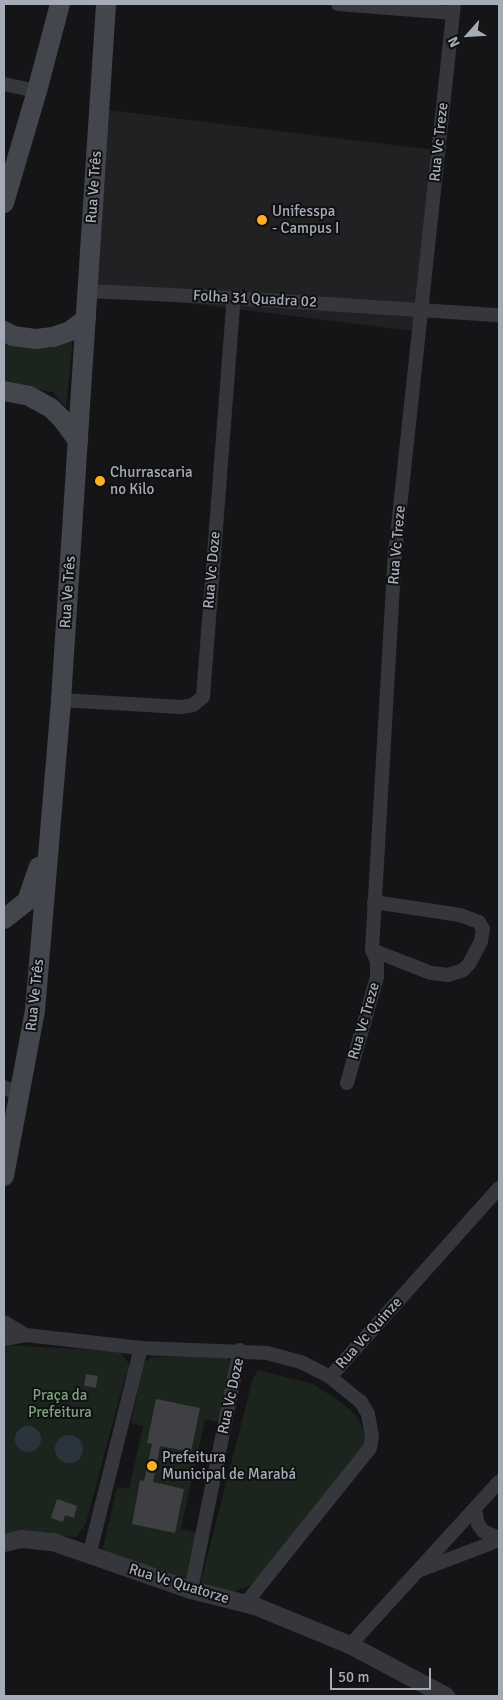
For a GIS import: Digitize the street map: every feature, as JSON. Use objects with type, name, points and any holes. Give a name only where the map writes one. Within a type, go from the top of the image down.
[{"type":"main road","points":[[4,203],[38,91],[60,4]]},
{"type":"main road","name":"Rua Ve Três","points":[[4,1176],[12,1091],[35,1011],[61,700],[106,4]]},
{"type":"main road","points":[[4,331],[13,336],[36,339],[52,337],[70,331],[86,319]]},
{"type":"main road","points":[[4,391],[29,396],[51,408],[63,420],[78,441]]},
{"type":"main road","points":[[4,919],[27,901],[48,841]]},
{"type":"street","points":[[338,4],[453,8]]},
{"type":"street","name":"Rua Vc Treze","points":[[347,1082],[377,977],[377,961],[372,950],[374,902],[395,554],[453,8]]},
{"type":"street","points":[[4,84],[38,91]]},
{"type":"street","name":"Folha 31 Quadra 02","points":[[88,291],[234,298],[499,315]]},
{"type":"street","name":"Rua Vc Doze","points":[[61,700],[181,707],[193,705],[203,697],[234,298]]},
{"type":"street","points":[[372,950],[432,973],[448,975],[463,970],[469,964],[481,941],[483,929],[478,922],[460,915],[374,902]]},
{"type":"street","name":"Rua Vc Quinze","points":[[246,1603],[370,1448],[372,1437],[368,1414],[361,1402],[330,1377],[499,1188]]},
{"type":"street","points":[[4,1322],[26,1335]]},
{"type":"street","points":[[4,1339],[26,1335],[140,1348],[240,1350],[267,1353],[301,1362],[330,1377]]},
{"type":"street","points":[[89,1556],[140,1348]]},
{"type":"street","name":"Rua Vc Doze","points":[[191,1590],[240,1350]]},
{"type":"street","points":[[350,1645],[499,1482]]},
{"type":"street","points":[[475,1510],[478,1524],[483,1530],[499,1539]]},
{"type":"street","name":"Rua Vc Quatorze","points":[[4,1543],[22,1539],[53,1542],[191,1590],[246,1603],[350,1645],[446,1696]]},
{"type":"street","points":[[415,1573],[499,1539]]},
{"type":"shaded area","name":"Unifesspa - Campus I","points":[[100,109],[438,151],[416,331],[78,290]]},
{"type":"shaded area","points":[[28,1426],[37,1430],[41,1439],[37,1448],[28,1452],[19,1448],[15,1439],[19,1430]]},
{"type":"shaded area","points":[[69,1435],[79,1439],[83,1449],[79,1459],[69,1463],[59,1459],[55,1449],[59,1439]]},
{"type":"green space","points":[[73,336],[66,407],[53,392],[4,384],[4,342],[51,348]]},
{"type":"green space","name":"Praça da Prefeitura","points":[[4,1345],[120,1352],[130,1365],[123,1384],[86,1523],[77,1537],[44,1535],[4,1538]]},
{"type":"green space","points":[[224,1356],[231,1361],[219,1422],[205,1419],[181,1529],[195,1532],[197,1536],[188,1575],[180,1581],[108,1556],[103,1548],[117,1487],[129,1489],[143,1426],[131,1423],[143,1363],[151,1357]]},
{"type":"green space","points":[[258,1370],[313,1384],[342,1403],[356,1416],[364,1430],[366,1442],[360,1456],[252,1584],[229,1594],[203,1586],[201,1581],[253,1378]]},
{"type":"building","points":[[86,1374],[98,1376],[96,1388],[84,1386]]},
{"type":"building","name":"Prefeitura Municipal de Marabá","points":[[156,1399],[200,1408],[191,1452],[160,1446],[153,1482],[184,1489],[175,1533],[132,1524],[140,1480],[144,1481],[152,1444],[147,1443]]},
{"type":"building","points":[[57,1499],[77,1506],[74,1518],[65,1515],[63,1522],[51,1518]]},
{"type":"place","name":"Unifesspa - Campus I","points":[[262,220]]},
{"type":"place","name":"Churrascaria no Kilo","points":[[100,481]]},
{"type":"place","name":"Prefeitura Municipal de Marabá","points":[[152,1466]]}]
